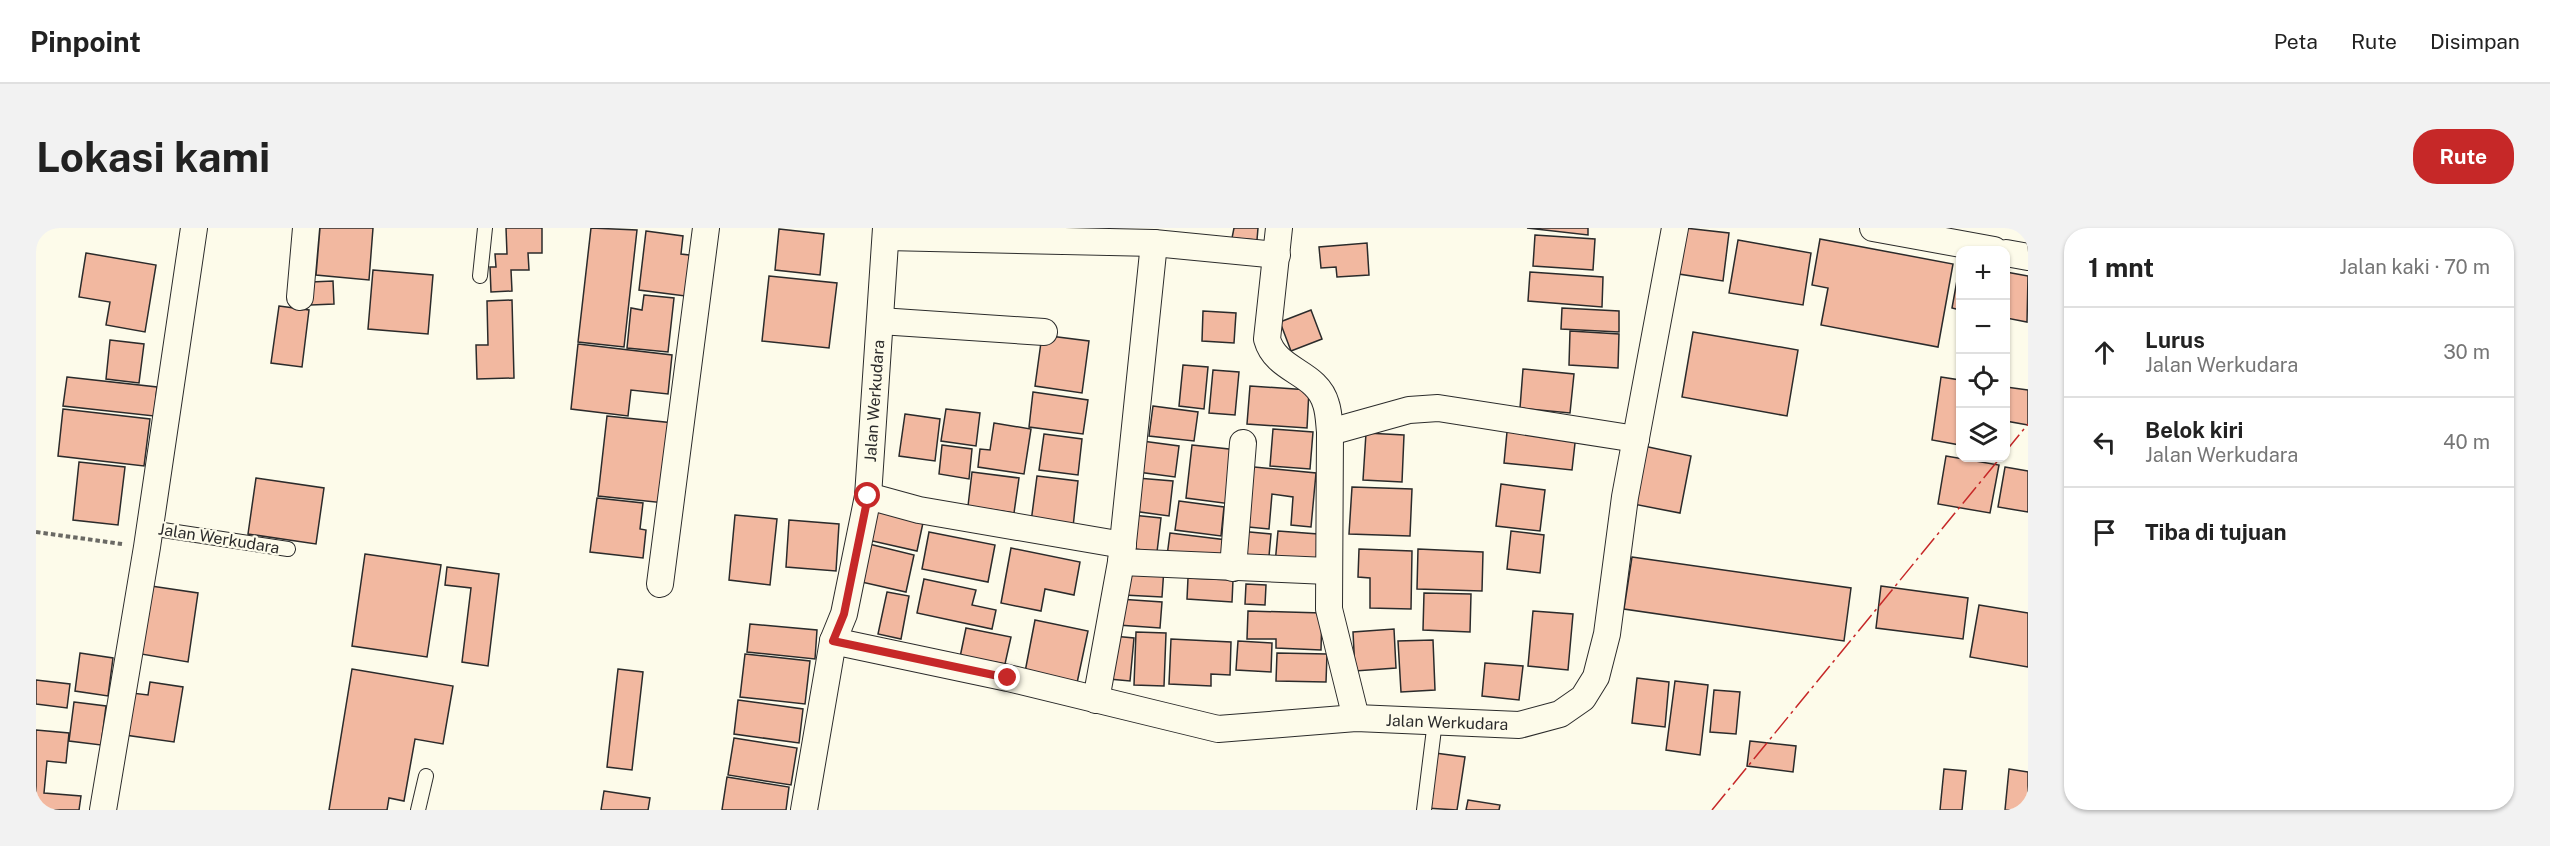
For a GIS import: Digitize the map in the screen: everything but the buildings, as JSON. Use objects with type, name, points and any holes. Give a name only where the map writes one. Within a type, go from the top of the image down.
[{"type":"street","points":[[103,810],[148,538],[194,228]]},
{"type":"street","points":[[300,297],[306,228]]},
{"type":"street","points":[[660,584],[706,228]]},
{"type":"street","points":[[1279,228],[1267,339],[1270,352],[1312,382],[1321,392],[1327,405],[1330,432],[1329,609],[1356,718]]},
{"type":"street","name":"Jalan Werkudara","points":[[833,641],[1008,678],[1218,729],[1356,718],[1519,725],[1560,714],[1583,698],[1596,676],[1607,634],[1625,497],[1675,228]]},
{"type":"street","points":[[1873,228],[1972,246]]},
{"type":"street","points":[[886,232],[1154,243],[1276,255]]},
{"type":"street","name":"Jalan Werkudara","points":[[804,810],[833,641],[844,614],[868,496],[886,232]]},
{"type":"street","points":[[1096,700],[1122,554],[1154,243]]},
{"type":"street","points":[[2010,254],[2028,257]]},
{"type":"street","points":[[880,321],[1044,332]]},
{"type":"street","points":[[1330,432],[1409,410],[1438,408],[1636,439]]},
{"type":"street","points":[[1233,568],[1243,443]]},
{"type":"street","points":[[868,496],[1122,554],[1233,568],[1328,571]]},
{"type":"lane","points":[[480,276],[485,228]]},
{"type":"lane","name":"Jalan Werkudara","points":[[148,538],[288,549]]},
{"type":"lane","points":[[1424,810],[1435,721]]},
{"type":"lane","points":[[418,810],[426,776]]},
{"type":"path","points":[[36,532],[148,538]]},
{"type":"power","points":[[2010,446],[2028,424]]},
{"type":"power","points":[[1712,810],[1997,462]]},
{"type":"route","points":[[868,496],[844,614],[833,641],[1008,678]]}]
